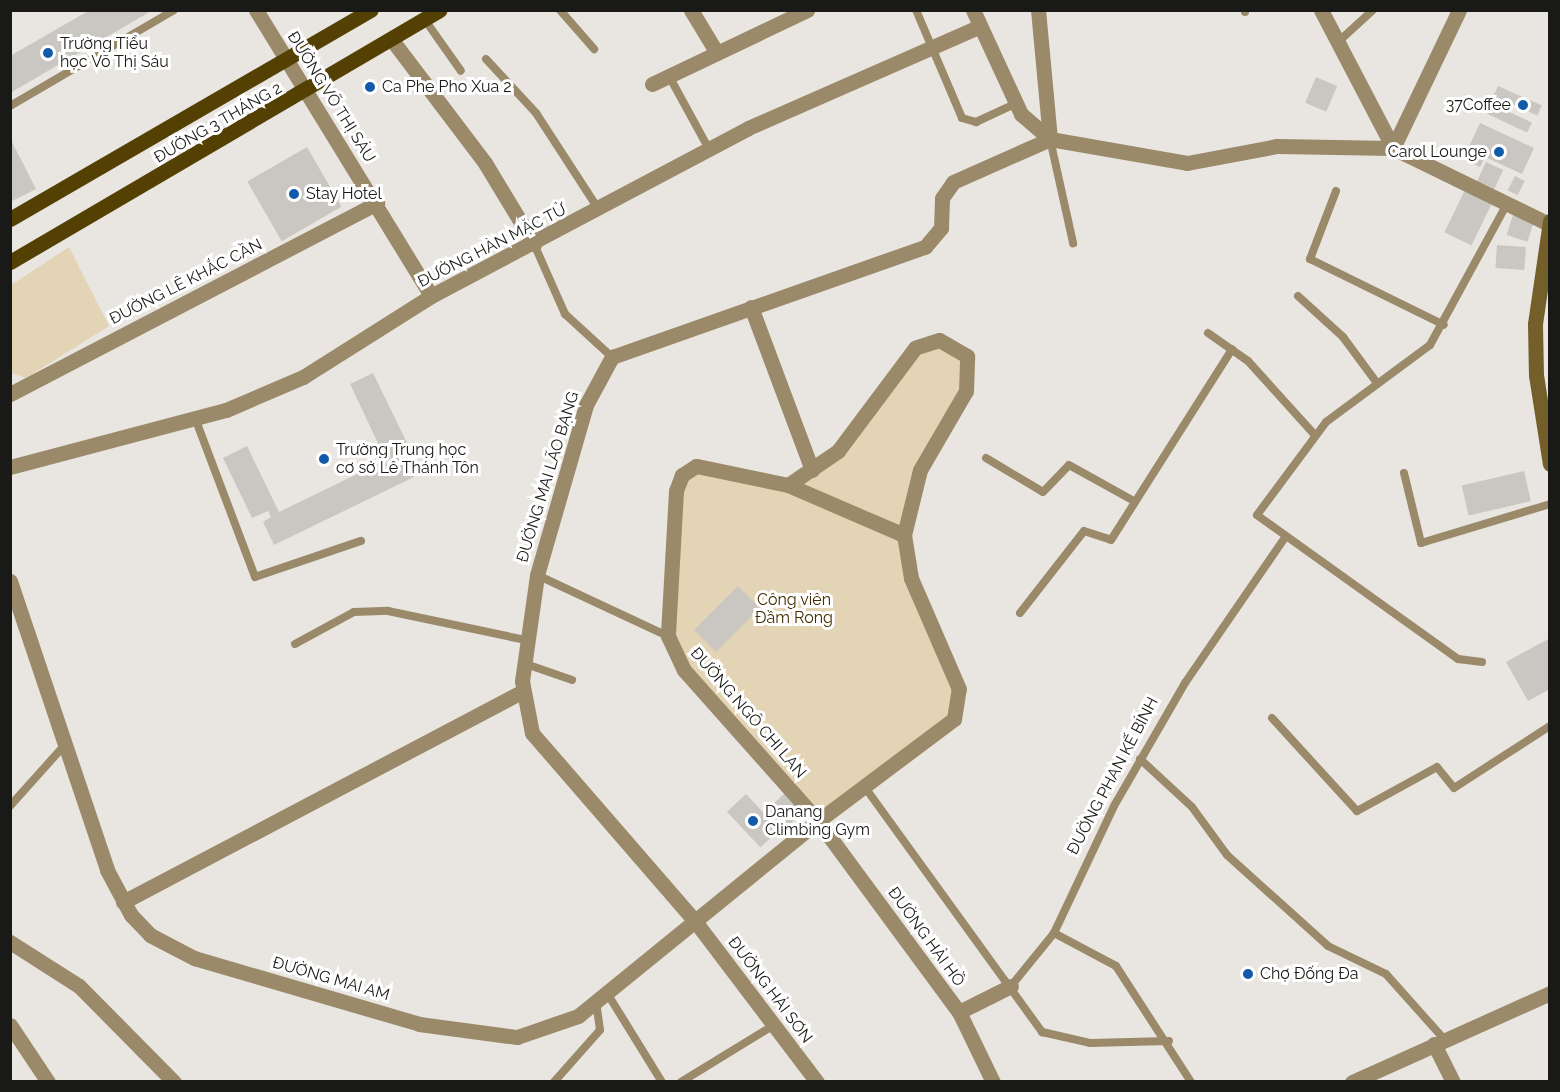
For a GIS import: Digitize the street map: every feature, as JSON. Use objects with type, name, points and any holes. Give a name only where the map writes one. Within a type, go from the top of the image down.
[{"type":"main road","name":"ĐƯỜNG 3 THÁNG 2","points":[[10,219],[287,62],[371,10]]},
{"type":"main road","name":"ĐƯỜNG 3 THÁNG 2","points":[[10,262],[306,93],[440,10]]},
{"type":"main road","points":[[1549,222],[1535,324],[1550,464]]},
{"type":"street","name":"ĐƯỜNG VÕ THỊ SÁU","points":[[256,10],[377,203],[431,296]]},
{"type":"street","points":[[691,10],[717,53]]},
{"type":"street","points":[[652,84],[807,10]]},
{"type":"street","points":[[973,10],[1015,104],[1027,123],[1050,139],[1187,164],[1276,146],[1393,148],[1549,222]]},
{"type":"street","points":[[1038,10],[1050,139]]},
{"type":"street","points":[[1321,10],[1393,148]]},
{"type":"street","points":[[1393,148],[1459,10]]},
{"type":"street","name":"ĐƯỜNG HÀN MẶC TỬ","points":[[10,467],[195,418],[303,377],[431,296],[600,210],[709,149],[980,26]]},
{"type":"street","points":[[392,40],[479,155],[534,244]]},
{"type":"street","points":[[612,357],[925,247],[941,228],[942,198],[953,182],[1050,139]]},
{"type":"street","name":"ĐƯỜNG LÊ KHẮC CẦN","points":[[10,394],[377,203]]},
{"type":"street","points":[[751,307],[812,470]]},
{"type":"street","points":[[789,485],[812,470],[850,438],[915,348],[939,340],[961,350],[970,365],[970,380],[920,470],[904,535],[911,578],[959,689],[958,711],[949,726],[818,821]]},
{"type":"street","name":"ĐƯỜNG MAI LÃO BẠNG","points":[[612,357],[586,405],[537,575],[523,663],[522,692],[528,723],[539,744],[694,920]]},
{"type":"street","points":[[668,636],[682,475],[707,465],[789,485],[904,535]]},
{"type":"street","name":"ĐƯỜNG MAI AM","points":[[10,581],[63,747],[123,902],[150,935],[178,952],[457,1033],[537,1034],[601,998],[818,821]]},
{"type":"street","name":"ĐƯỜNG NGÔ CHI LAN","points":[[668,636],[684,670],[818,821]]},
{"type":"street","points":[[123,902],[522,692]]},
{"type":"street","name":"ĐƯỜNG HẢI HỒ","points":[[818,821],[958,1012],[993,1082]]},
{"type":"street","name":"ĐƯỜNG HẢI SƠN","points":[[694,920],[817,1082]]},
{"type":"street","points":[[10,942],[79,986],[174,1082]]},
{"type":"street","name":"ĐƯỜNG PHAN KẾ BÍNH","points":[[958,1012],[1011,986]]},
{"type":"street","points":[[1352,1082],[1550,993]]},
{"type":"street","points":[[10,1025],[48,1082]]},
{"type":"street","points":[[1439,1041],[1453,1082]]},
{"type":"lane","points":[[10,106],[174,10]]},
{"type":"lane","points":[[558,10],[594,49]]},
{"type":"lane","points":[[916,10],[931,48],[968,123],[1015,104]]},
{"type":"lane","points":[[1338,42],[1373,10]]},
{"type":"lane","points":[[425,20],[461,71]]},
{"type":"lane","points":[[486,58],[536,113],[600,210]]},
{"type":"lane","points":[[669,76],[709,149]]},
{"type":"lane","points":[[1050,139],[1073,243]]},
{"type":"lane","points":[[1336,191],[1310,259],[1444,325]]},
{"type":"lane","points":[[1482,662],[1458,659],[1257,515],[1314,434],[1377,383],[1419,355],[1444,325],[1508,204]]},
{"type":"lane","points":[[534,244],[565,314],[612,357]]},
{"type":"lane","points":[[1298,296],[1343,337],[1377,383]]},
{"type":"lane","points":[[1208,333],[1232,349],[1314,434]]},
{"type":"lane","points":[[1020,613],[1082,532],[1109,542],[1232,349]]},
{"type":"lane","points":[[195,418],[255,577],[361,541]]},
{"type":"lane","points":[[986,458],[1043,492],[1069,465],[1134,501]]},
{"type":"lane","points":[[1404,473],[1421,543],[1550,504]]},
{"type":"lane","name":"ĐƯỜNG PHAN KẾ BÍNH","points":[[1011,986],[1054,933],[1140,759],[1185,683],[1286,536]]},
{"type":"lane","points":[[537,575],[668,636]]},
{"type":"lane","points":[[295,644],[354,612],[388,611],[526,640]]},
{"type":"lane","points":[[523,663],[572,680]]},
{"type":"lane","points":[[1272,718],[1356,812],[1437,767],[1454,788],[1550,726]]},
{"type":"lane","points":[[10,806],[63,747]]},
{"type":"lane","points":[[1140,759],[1192,807],[1227,855],[1328,946],[1386,974],[1439,1041]]},
{"type":"lane","points":[[864,786],[1011,986],[1031,1022],[1056,1037],[1090,1043],[1169,1041]]},
{"type":"lane","points":[[1054,933],[1116,966],[1169,1041],[1191,1082]]},
{"type":"lane","points":[[554,1082],[600,1030],[601,998]]},
{"type":"lane","points":[[601,998],[662,1082]]},
{"type":"lane","points":[[681,1082],[774,1025]]},
{"type":"green space","points":[[69,247],[109,326],[26,378],[11,373],[11,285]]},
{"type":"green space","name":"Công viên Đầm Rong","points":[[939,340],[970,365],[910,495],[911,578],[956,680],[949,726],[818,821],[684,670],[668,636],[682,475],[696,466],[789,485],[850,438],[901,361]]},
{"type":"building","name":"Trường Tiểu học Võ Thị Sáu","points":[[90,10],[153,10],[10,93],[10,56]]},
{"type":"building","points":[[1316,77],[1337,86],[1326,112],[1305,103]]},
{"type":"building","points":[[1498,86],[1542,106],[1537,116],[1494,96]]},
{"type":"building","points":[[1492,104],[1532,123],[1527,133],[1487,114]]},
{"type":"building","name":"Carol Lounge","points":[[1480,123],[1534,148],[1522,174],[1485,157],[1480,167],[1463,159]]},
{"type":"building","points":[[10,138],[36,189],[10,202]]},
{"type":"building","name":"Stay Hotel","points":[[307,147],[342,207],[282,241],[247,182]]},
{"type":"building","points":[[1486,162],[1503,170],[1494,189],[1477,181]]},
{"type":"building","points":[[1515,176],[1525,181],[1518,195],[1508,190]]},
{"type":"building","points":[[1465,190],[1492,203],[1471,245],[1444,232]]},
{"type":"building","points":[[1513,215],[1534,222],[1527,242],[1507,235]]},
{"type":"building","points":[[1497,245],[1526,247],[1524,270],[1495,268]]},
{"type":"building","points":[[373,373],[410,449],[403,453],[414,477],[274,545],[263,522],[271,517],[268,511],[252,518],[223,458],[247,446],[279,512],[386,460],[350,384]]},
{"type":"building","points":[[1524,471],[1531,501],[1469,516],[1462,485]]},
{"type":"building","points":[[738,586],[760,608],[716,652],[694,630]]},
{"type":"building","points":[[1550,638],[1550,689],[1528,701],[1506,662]]},
{"type":"building","points":[[785,793],[803,812],[785,828],[767,809]]},
{"type":"building","name":"Danang Climbing Gym","points":[[746,794],[779,830],[760,848],[727,812]]},
{"type":"place","name":"Trường Tiểu học Võ Thị Sáu","points":[[48,53]]},
{"type":"place","name":"Ca Phe Pho Xua 2","points":[[370,87]]},
{"type":"place","name":"37Coffee","points":[[1523,105]]},
{"type":"place","name":"Carol Lounge","points":[[1499,152]]},
{"type":"place","name":"Stay Hotel","points":[[294,194]]},
{"type":"place","name":"Trường Trung học cơ sở Lê Thánh Tôn","points":[[324,459]]},
{"type":"place","name":"Danang Climbing Gym","points":[[753,821]]},
{"type":"place","name":"Chợ Đống Đa","points":[[1248,974]]}]
